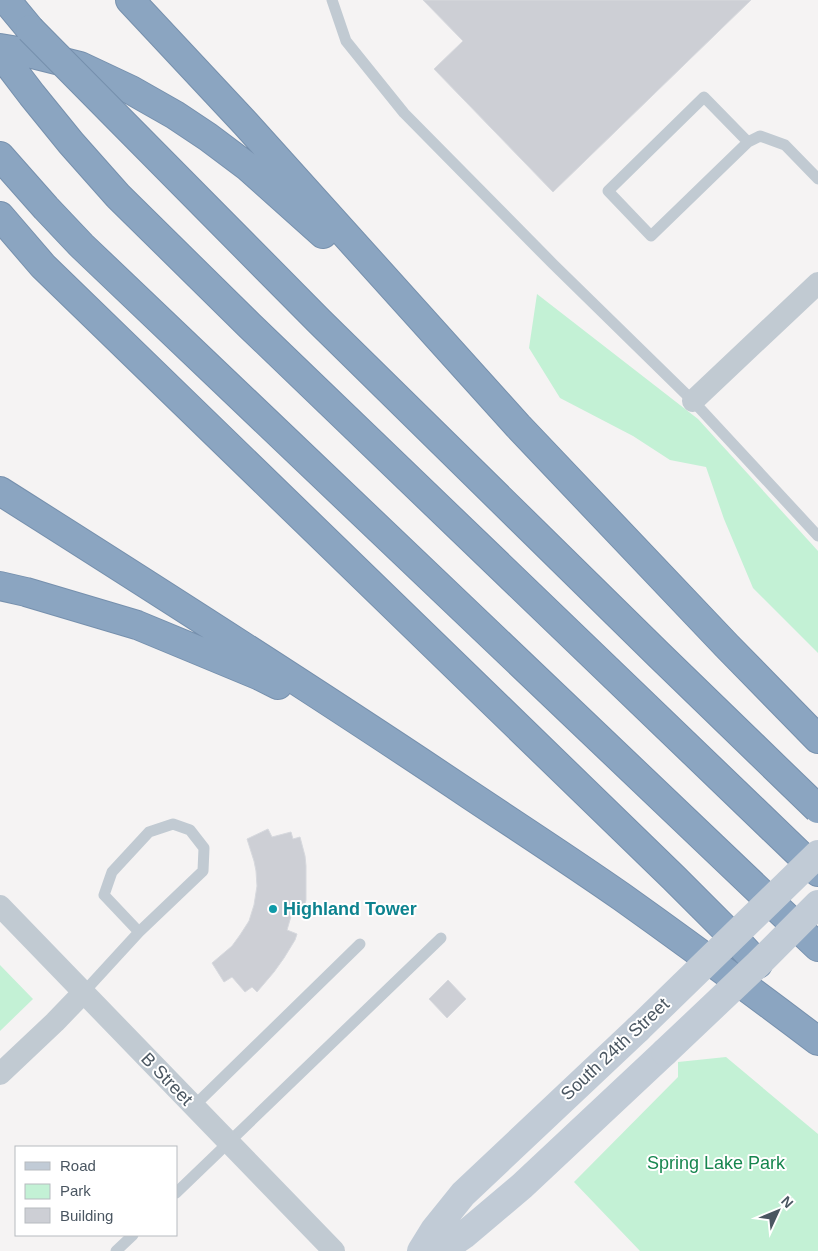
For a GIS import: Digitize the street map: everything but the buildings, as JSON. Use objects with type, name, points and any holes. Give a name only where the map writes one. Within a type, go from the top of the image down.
[{"type":"highway","points":[[6,0],[30,30],[320,321],[818,809]]},
{"type":"highway","points":[[130,0],[245,123],[518,426],[818,739]]},
{"type":"highway","points":[[0,48],[80,66],[130,90],[175,115],[228,152],[264,179],[311,222],[518,426]]},
{"type":"highway","points":[[0,53],[71,143],[118,196],[249,325],[818,872]]},
{"type":"highway","points":[[6,163],[82,246],[818,947]]},
{"type":"highway","points":[[0,216],[42,266],[733,937],[758,964]]},
{"type":"highway","points":[[0,491],[403,750],[622,897],[818,1041]]},
{"type":"highway","points":[[0,586],[137,625],[260,676],[403,750]]},
{"type":"main road","name":"South 24th Street","points":[[421,1251],[434,1230],[463,1194],[638,1029],[818,854]]},
{"type":"main road","name":"South 24th Street","points":[[441,1251],[464,1235],[522,1186],[758,964],[818,904]]},
{"type":"street","points":[[693,401],[817,286]]},
{"type":"street","name":"B Street","points":[[0,906],[334,1251]]},
{"type":"street","points":[[0,1074],[83,993]]},
{"type":"lane","points":[[332,0],[346,41],[404,113],[553,264],[693,401],[818,536]]},
{"type":"lane","points":[[748,142],[704,97],[608,191],[651,236],[748,142],[760,136],[785,145],[818,179]]},
{"type":"lane","points":[[83,993],[139,932],[203,871],[204,848],[190,830],[173,824],[150,832],[112,872],[104,895],[139,932]]},
{"type":"lane","points":[[178,1191],[441,938]]},
{"type":"lane","points":[[194,1106],[360,944]]},
{"type":"lane","points":[[116,1251],[132,1236]]},
{"type":"green space","points":[[537,294],[698,419],[818,551],[818,653],[753,588],[724,519],[706,467],[670,460],[633,436],[560,398],[529,348]]},
{"type":"green space","points":[[0,965],[33,999],[0,1031]]},
{"type":"green space","name":"Spring Lake Park","points":[[726,1057],[818,1134],[818,1251],[640,1251],[574,1182],[678,1077],[678,1062]]},
{"type":"place","name":"Highland Tower","points":[[273,909]]}]
